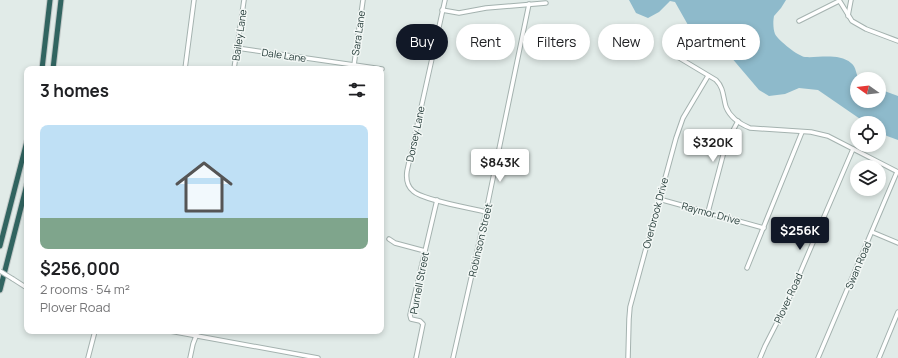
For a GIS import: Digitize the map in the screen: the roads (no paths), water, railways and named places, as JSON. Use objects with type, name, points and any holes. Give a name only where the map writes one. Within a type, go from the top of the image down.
[{"type":"highway","points":[[42,66],[50,0]]},
{"type":"highway","points":[[53,66],[61,0]]},
{"type":"highway","points":[[0,246],[24,153]]},
{"type":"highway","points":[[0,290],[24,196]]},
{"type":"street","points":[[185,66],[194,0]]},
{"type":"street","name":"Bailey Lane","points":[[234,66],[244,0]]},
{"type":"street","name":"Sara Lane","points":[[354,65],[363,0]]},
{"type":"street","name":"Dorsey Lane","points":[[445,0],[407,174],[409,186],[414,192],[421,196],[486,212]]},
{"type":"street","points":[[848,16],[851,0]]},
{"type":"street","points":[[799,21],[839,1],[852,20],[866,29],[898,41]]},
{"type":"street","points":[[442,10],[459,13],[486,8],[546,2]]},
{"type":"street","name":"Robinson Street","points":[[453,358],[486,212],[529,4]]},
{"type":"street","name":"Dale Lane","points":[[237,48],[354,65]]},
{"type":"street","points":[[682,60],[720,84],[730,114],[750,128],[802,132],[828,136],[850,147]]},
{"type":"street","points":[[354,65],[361,66]]},
{"type":"street","name":"Overbrook Drive","points":[[628,358],[628,319],[630,307],[659,199],[681,122],[708,76]]},
{"type":"street","points":[[708,212],[726,144],[738,121]]},
{"type":"street","points":[[747,268],[802,132]]},
{"type":"street","name":"Plover Road","points":[[760,358],[788,301],[852,152]]},
{"type":"street","points":[[859,152],[898,172]]},
{"type":"street","name":"Swan Road","points":[[818,358],[898,172]]},
{"type":"street","name":"Raymor Drive","points":[[659,199],[764,228]]},
{"type":"street","name":"Purnell Street","points":[[416,358],[423,324],[412,319],[410,315],[437,200]]},
{"type":"street","points":[[872,232],[898,243]]},
{"type":"street","points":[[389,239],[394,243],[425,251]]},
{"type":"street","points":[[0,271],[24,286]]},
{"type":"street","points":[[878,358],[898,312]]},
{"type":"street","points":[[88,358],[94,334]]},
{"type":"street","points":[[183,334],[318,358]]},
{"type":"street","points":[[190,358],[197,334]]},
{"type":"water","points":[[629,0],[786,0],[774,16],[774,30],[777,37],[789,48],[802,56],[835,57],[851,63],[856,72],[850,72],[850,108],[886,108],[886,92],[898,96],[898,140],[886,135],[886,116],[856,116],[818,90],[799,88],[785,94],[769,96],[759,90],[733,60],[760,60],[760,24],[687,24],[675,2],[670,1],[659,12],[648,18],[636,13]]}]
